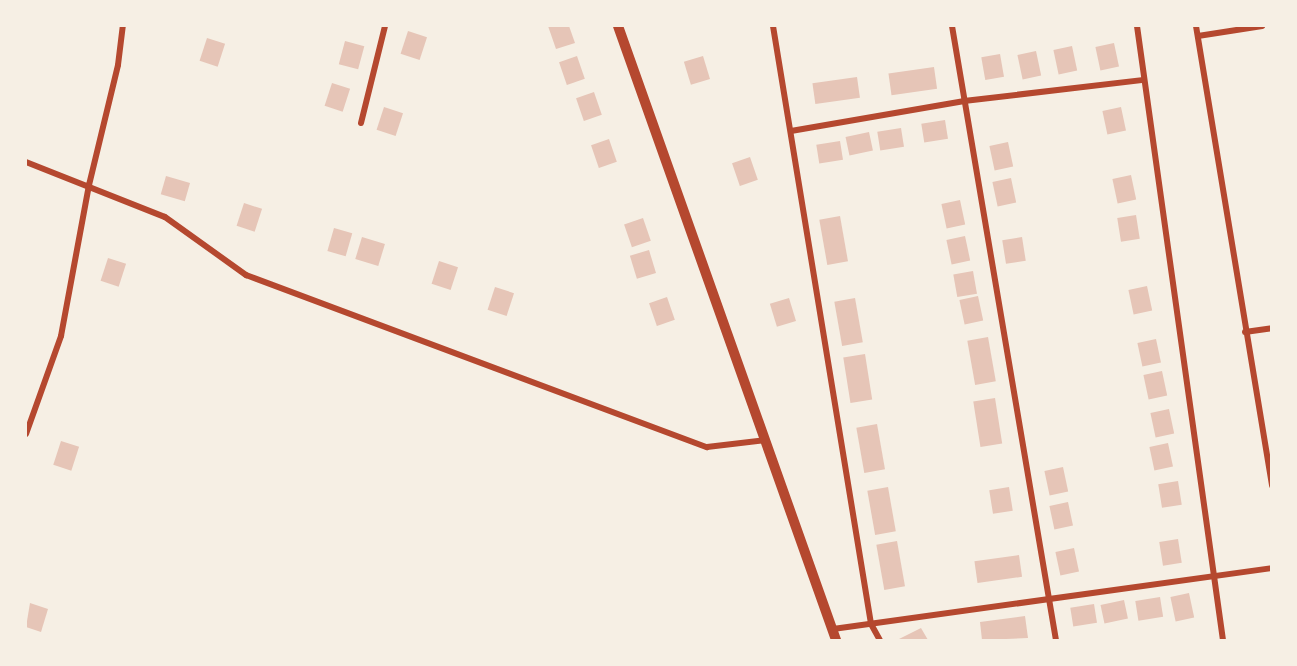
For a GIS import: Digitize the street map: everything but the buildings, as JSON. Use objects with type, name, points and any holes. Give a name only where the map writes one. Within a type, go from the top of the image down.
[{"type":"main road","points":[[618,26],[767,440],[836,640]]},
{"type":"street","points":[[26,434],[61,336],[90,185],[118,65],[123,26]]},
{"type":"street","points":[[361,123],[385,26]]},
{"type":"street","points":[[773,26],[871,624],[880,640]]},
{"type":"street","points":[[952,26],[1056,640]]},
{"type":"street","points":[[1137,26],[1223,640]]},
{"type":"street","points":[[1196,26],[1272,486]]},
{"type":"street","points":[[1198,36],[1262,26]]},
{"type":"street","points":[[791,131],[964,101],[1144,80]]},
{"type":"street","points":[[26,162],[90,185],[165,217],[246,275],[707,447],[767,440]]},
{"type":"street","points":[[1245,332],[1272,328]]},
{"type":"street","points":[[832,629],[1049,596],[1214,579],[1272,568]]}]
